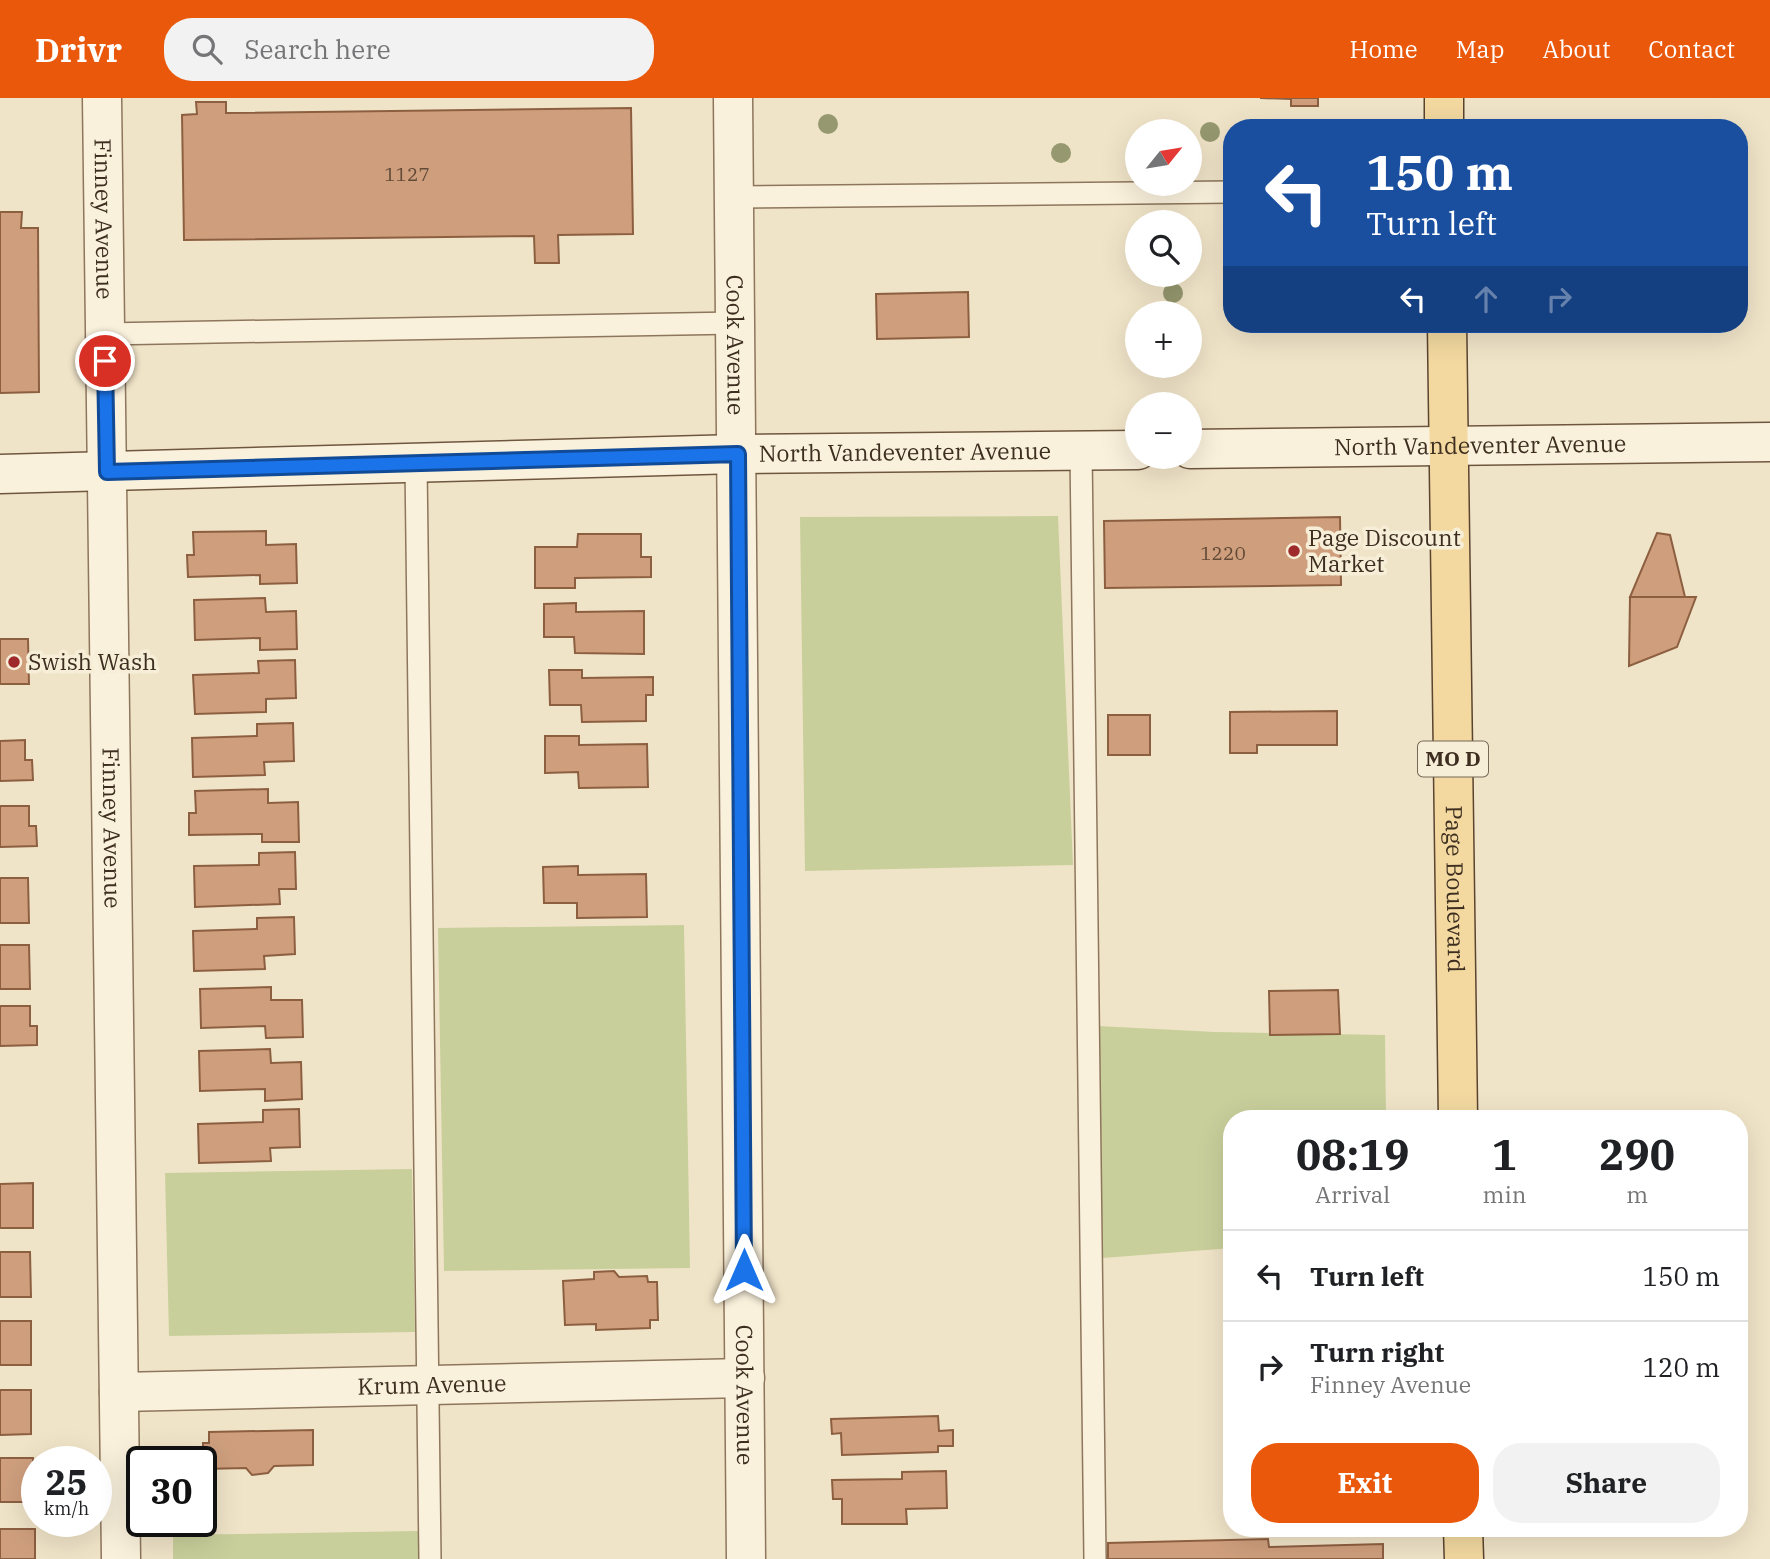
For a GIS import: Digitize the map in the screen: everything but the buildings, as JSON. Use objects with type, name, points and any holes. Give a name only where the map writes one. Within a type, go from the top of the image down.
[{"type":"main road","points":[[1444,98],[1444,119]]},
{"type":"main road","name":"Page Boulevard","points":[[1447,333],[1458,1110]]},
{"type":"main road","points":[[1464,1537],[1464,1559]]},
{"type":"street","name":"Finney Avenue","points":[[102,98],[121,1559]]},
{"type":"street","name":"Cook Avenue","points":[[733,98],[746,1559]]},
{"type":"street","name":"North Vandeventer Avenue","points":[[1202,449],[1770,442]]},
{"type":"street","name":"North Vandeventer Avenue","points":[[0,474],[738,454],[1125,450]]},
{"type":"street","name":"Krum Avenue","points":[[118,1392],[745,1378]]},
{"type":"lane","points":[[734,197],[1223,192]]},
{"type":"lane","points":[[105,334],[736,323]]},
{"type":"lane","points":[[1081,451],[1095,1559]]},
{"type":"lane","points":[[416,464],[430,1559]]},
{"type":"green space","points":[[1058,516],[1073,865],[805,871],[800,517]]},
{"type":"green space","points":[[684,925],[690,1268],[444,1271],[438,928]]},
{"type":"green space","points":[[1098,1026],[1215,1032],[1385,1035],[1386,1110],[1223,1110],[1223,1249],[1103,1258]]},
{"type":"green space","points":[[412,1169],[415,1332],[169,1336],[165,1173]]},
{"type":"green space","points":[[418,1531],[418,1559],[173,1559],[173,1537],[217,1537],[217,1534]]},
{"type":"place","name":"Page Discount Market","points":[[1294,551]]},
{"type":"place","name":"Swish Wash","points":[[14,662]]},
{"type":"route","points":[[105,361],[107,472],[738,454],[744,1270]]}]
